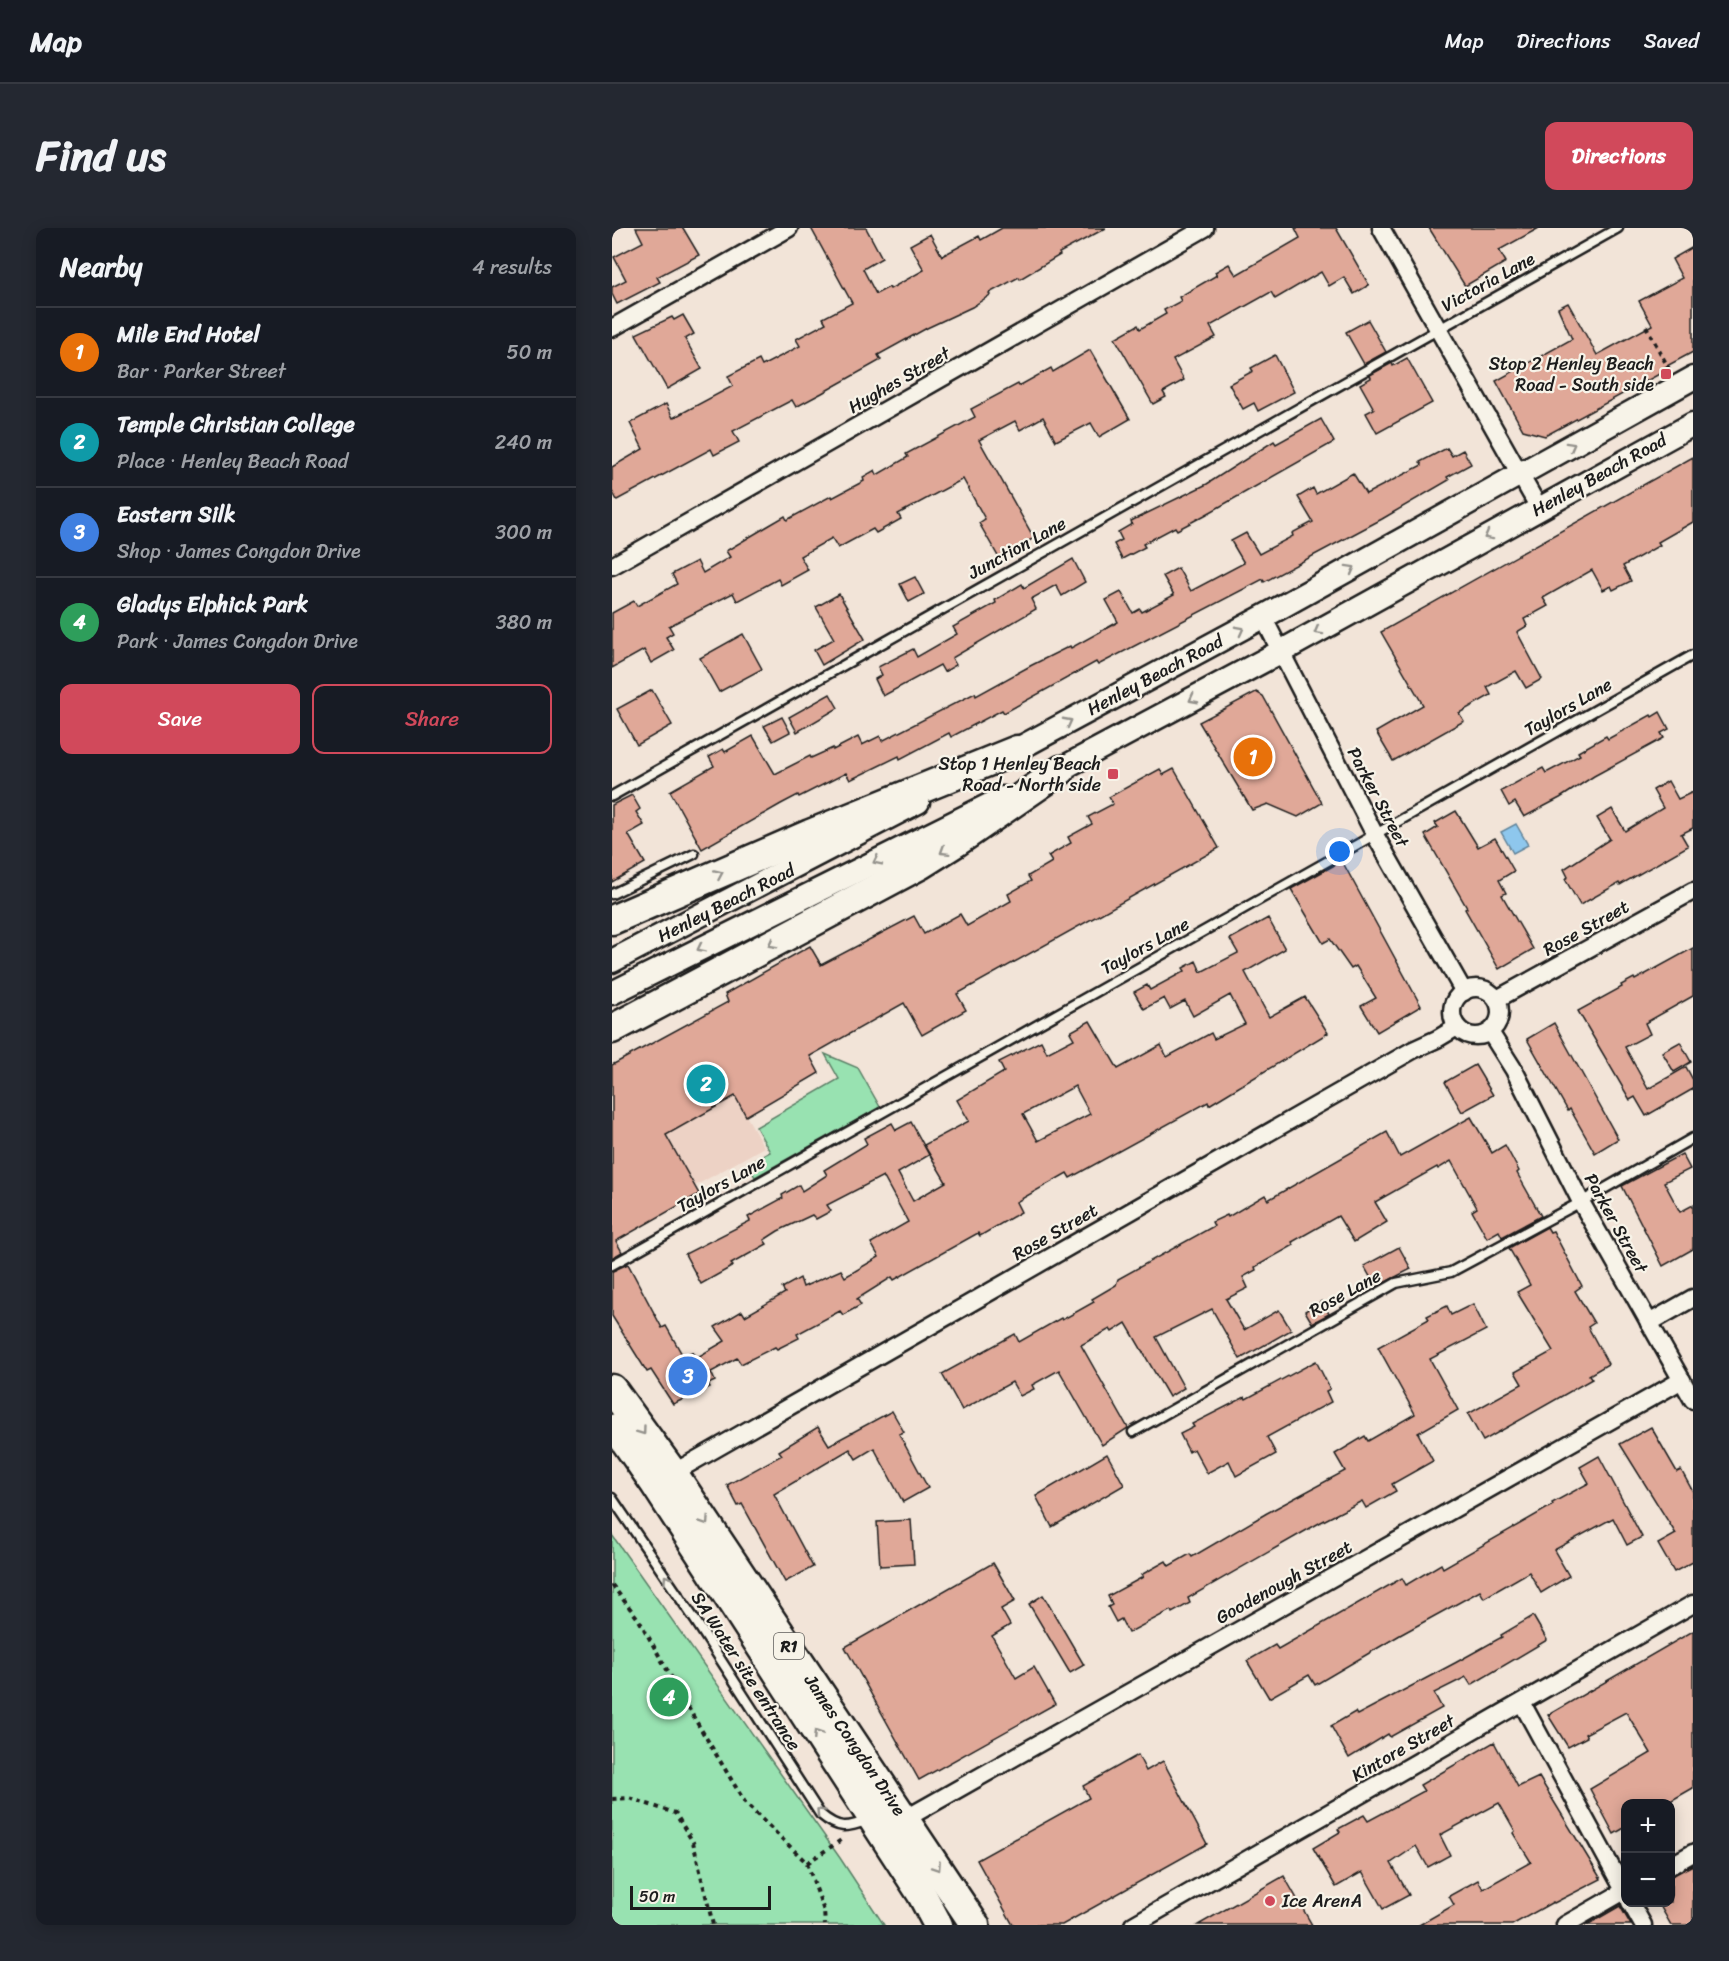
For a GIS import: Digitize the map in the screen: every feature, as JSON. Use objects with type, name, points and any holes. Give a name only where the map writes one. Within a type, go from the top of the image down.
[{"type":"highway","points":[[612,920],[810,834],[1017,750]]},
{"type":"highway","points":[[612,1029],[921,865],[1061,770]]},
{"type":"highway","name":"James Congdon Drive","points":[[612,1389],[876,1825],[921,1893],[938,1925]]},
{"type":"highway","name":"James Congdon Drive","points":[[612,1423],[664,1478],[905,1819],[975,1925]]},
{"type":"highway","points":[[876,1825],[905,1819]]},
{"type":"main road","name":"Henley Beach Road","points":[[612,961],[1017,750],[1263,617],[1521,475],[1683,376]]},
{"type":"main road","name":"Henley Beach Road","points":[[612,993],[1061,770],[1693,424]]},
{"type":"street","points":[[612,328],[789,228]]},
{"type":"street","name":"Hughes Street","points":[[612,566],[1205,228]]},
{"type":"street","points":[[1381,228],[1539,508]]},
{"type":"street","name":"Parker Street","points":[[1263,617],[1375,835],[1464,992]]},
{"type":"street","name":"Rose Street","points":[[1497,999],[1693,891]]},
{"type":"street","points":[[1472,989],[1485,990],[1497,999],[1500,1019],[1490,1032],[1475,1036],[1464,1033],[1457,1027],[1452,1010],[1455,1001],[1464,992],[1472,989]]},
{"type":"street","name":"Rose Street","points":[[664,1478],[1457,1027]]},
{"type":"street","name":"Parker Street","points":[[1490,1032],[1514,1070],[1581,1202],[1693,1400]]},
{"type":"street","points":[[1649,1323],[1693,1298]]},
{"type":"street","name":"Goodenough Street","points":[[905,1819],[1682,1380]]},
{"type":"street","name":"Kintore Street","points":[[1132,1925],[1693,1604]]},
{"type":"street","points":[[1522,1703],[1621,1886]]},
{"type":"street","points":[[1675,1864],[1693,1853]]},
{"type":"street","points":[[1565,1925],[1621,1897]]},
{"type":"street","points":[[1633,1907],[1643,1925]]},
{"type":"lane","name":"Victoria Lane","points":[[1438,329],[1618,228]]},
{"type":"lane","name":"Junction Lane","points":[[612,796],[1438,329]]},
{"type":"lane","name":"Taylors Lane","points":[[612,1265],[1693,655]]},
{"type":"lane","points":[[612,894],[694,854]]},
{"type":"lane","name":"Rose Lane","points":[[1133,1432],[1396,1283],[1451,1272],[1693,1138]]},
{"type":"lane","name":"SA Water site entrance","points":[[612,1498],[695,1620],[820,1814],[838,1826],[876,1825]]},
{"type":"path","points":[[1646,326],[1683,376]]},
{"type":"path","points":[[612,1585],[639,1620],[693,1716],[747,1804],[807,1863],[824,1911],[825,1925]]},
{"type":"path","points":[[612,1798],[629,1798],[675,1813],[693,1842],[713,1925]]},
{"type":"shaded area","points":[[735,1096],[764,1147],[695,1186],[666,1135]]},
{"type":"shaded area","points":[[1619,1901],[1633,1925],[1577,1925]]},
{"type":"green space","points":[[825,1054],[858,1068],[880,1107],[755,1177],[747,1164],[770,1152],[756,1127],[839,1079]]},
{"type":"green space","points":[[612,1535],[840,1858],[884,1925],[612,1925]]},
{"type":"water","points":[[1516,824],[1528,845],[1513,853],[1501,832]]},
{"type":"building","points":[[636,228],[683,228],[699,255],[657,277],[660,282],[617,304],[612,294],[612,287],[626,280],[614,257],[643,242]]},
{"type":"building","points":[[811,228],[866,228],[882,258],[863,269],[876,294],[924,270],[910,245],[930,234],[942,256],[979,236],[981,240],[1002,228],[1106,228],[1059,253],[1060,255],[1020,279],[1019,277],[989,293],[990,295],[972,307],[878,355],[881,360],[822,393],[796,407],[792,400],[733,431],[739,442],[714,455],[711,449],[617,500],[612,491],[612,467],[643,449],[630,423],[666,404],[673,418],[733,386],[728,376],[759,360],[762,366],[800,346],[796,339],[826,323],[823,318],[852,303]]},
{"type":"building","points":[[1295,228],[1336,228],[1369,285],[1354,294],[1344,277],[1329,286],[1321,272],[1275,299],[1271,292],[1210,326],[1216,337],[1173,360],[1184,380],[1163,392],[1166,397],[1153,404],[1115,338],[1138,325],[1140,329],[1166,314],[1164,310],[1181,301],[1179,297],[1217,275],[1215,272],[1229,264],[1236,275],[1300,238]]},
{"type":"building","points":[[1429,228],[1539,228],[1499,250],[1506,262],[1465,286]]},
{"type":"building","points":[[1693,247],[1693,352],[1663,368],[1665,371],[1545,436],[1523,430],[1496,381],[1572,339],[1558,308],[1568,303],[1597,355],[1652,325],[1639,301],[1682,278],[1672,259]]},
{"type":"building","points":[[683,315],[694,334],[685,339],[702,369],[667,389],[636,334],[672,317],[674,320]]},
{"type":"building","points":[[1368,320],[1386,352],[1364,364],[1346,332]]},
{"type":"building","points":[[1090,350],[1130,419],[1099,437],[1091,423],[1056,441],[1043,417],[1020,430],[1015,421],[979,440],[1034,538],[999,558],[979,523],[985,519],[963,479],[898,514],[901,519],[876,533],[873,529],[838,548],[832,538],[800,556],[808,570],[781,585],[778,579],[737,601],[733,593],[669,626],[673,633],[666,637],[674,650],[651,663],[644,650],[612,668],[612,613],[634,601],[637,606],[677,584],[672,574],[697,561],[703,573],[730,557],[726,551],[785,516],[787,520],[831,496],[832,498],[864,481],[863,477],[875,470],[877,475],[908,457],[906,454],[975,417],[971,409],[1051,368],[1053,372]]},
{"type":"building","points":[[1275,355],[1294,392],[1258,411],[1254,403],[1243,409],[1229,384],[1253,371],[1251,368]]},
{"type":"building","points":[[1407,358],[1432,403],[1377,433],[1366,413],[1374,409],[1360,384],[1371,378],[1370,375]]},
{"type":"building","points":[[1321,419],[1334,442],[1177,530],[1175,527],[1143,544],[1145,547],[1122,559],[1114,544],[1122,540],[1118,532],[1132,524],[1131,521],[1207,484],[1274,441],[1276,444]]},
{"type":"building","points":[[1447,448],[1452,456],[1463,450],[1471,464],[1447,477],[1449,480],[1382,519],[1264,582],[1263,579],[1098,665],[1096,662],[1004,713],[1002,710],[951,737],[949,733],[900,759],[899,756],[850,780],[846,773],[799,797],[798,795],[702,849],[670,791],[714,766],[709,757],[723,749],[725,752],[753,736],[775,774],[810,756],[811,758],[833,748],[833,750],[858,737],[862,745],[880,736],[882,741],[975,693],[976,696],[1118,622],[1106,600],[1121,592],[1133,613],[1140,609],[1142,612],[1174,595],[1163,576],[1178,568],[1191,591],[1244,563],[1231,541],[1246,533],[1259,554],[1293,536],[1292,533],[1313,522],[1298,497],[1313,488],[1316,494],[1353,473],[1366,494],[1422,465],[1420,462]]},
{"type":"building","points":[[1693,457],[1693,522],[1658,542],[1660,545],[1623,566],[1631,581],[1613,590],[1611,586],[1603,590],[1592,570],[1543,598],[1548,606],[1524,619],[1527,626],[1517,632],[1542,679],[1526,688],[1516,671],[1487,687],[1491,695],[1459,713],[1464,721],[1393,761],[1376,732],[1423,705],[1381,632]]},
{"type":"building","points":[[1073,559],[1085,582],[1062,596],[1056,585],[1031,599],[1036,609],[952,658],[956,665],[944,672],[940,665],[883,696],[875,679],[882,675],[878,667],[913,649],[917,657],[957,634],[953,627],[996,603],[995,600],[1022,584],[1024,588]]},
{"type":"building","points":[[915,577],[924,594],[909,602],[900,584]]},
{"type":"building","points":[[839,594],[865,639],[822,665],[814,650],[834,639],[816,607]]},
{"type":"building","points":[[743,634],[762,669],[719,692],[700,658]]},
{"type":"building","points":[[652,690],[672,725],[637,745],[617,709]]},
{"type":"building","points":[[1256,692],[1263,696],[1322,803],[1298,817],[1268,804],[1252,810],[1199,722]]},
{"type":"building","points":[[830,694],[838,708],[797,732],[789,717]]},
{"type":"building","points":[[1660,712],[1669,729],[1661,733],[1664,738],[1524,817],[1515,802],[1509,806],[1501,791],[1543,768],[1546,773],[1580,755],[1578,752],[1606,736],[1608,739]]},
{"type":"building","points":[[782,717],[790,732],[773,741],[764,726]]},
{"type":"building","points":[[1160,769],[1163,775],[1174,769],[1219,848],[957,994],[966,1010],[922,1035],[904,1003],[810,1056],[819,1073],[746,1116],[735,1096],[666,1135],[699,1194],[616,1241],[622,1252],[612,1258],[612,1065],[728,1002],[725,994],[810,946],[821,965],[914,916],[924,934],[960,914],[967,926],[1011,901],[1008,894],[1031,881],[1028,876],[1052,862],[1048,856],[1071,843],[1068,837],[1092,824],[1088,817],[1113,804],[1109,797]]},
{"type":"building","points":[[1668,781],[1678,799],[1693,792],[1693,828],[1681,834],[1688,846],[1580,905],[1565,879],[1568,877],[1564,869],[1610,839],[1597,818],[1612,809],[1625,831],[1663,808],[1653,790]]},
{"type":"building","points":[[632,795],[640,809],[636,812],[644,825],[628,834],[645,863],[612,882],[612,805]]},
{"type":"building","points":[[1456,811],[1478,847],[1495,838],[1514,871],[1499,880],[1506,893],[1502,895],[1533,949],[1499,969],[1425,835],[1438,827],[1435,823]]},
{"type":"building","points":[[1342,861],[1421,1006],[1377,1032],[1361,1006],[1376,998],[1356,966],[1351,969],[1330,939],[1323,943],[1291,889]]},
{"type":"building","points":[[1268,918],[1285,949],[1245,972],[1269,1017],[1305,997],[1328,1033],[1209,1105],[1208,1102],[1070,1178],[1067,1173],[1016,1202],[1021,1212],[980,1236],[978,1233],[894,1280],[892,1277],[857,1299],[861,1305],[843,1315],[840,1311],[797,1334],[799,1338],[777,1349],[775,1347],[741,1364],[737,1358],[711,1372],[715,1381],[708,1384],[710,1387],[673,1404],[651,1370],[647,1372],[612,1316],[612,1271],[628,1264],[662,1328],[666,1326],[683,1356],[692,1352],[696,1358],[725,1341],[715,1327],[742,1311],[745,1316],[785,1293],[782,1288],[800,1278],[803,1287],[841,1270],[845,1277],[879,1257],[871,1243],[908,1222],[883,1176],[827,1205],[831,1211],[816,1219],[812,1215],[778,1231],[764,1240],[767,1244],[701,1284],[685,1254],[750,1221],[748,1217],[783,1198],[782,1195],[799,1185],[802,1191],[827,1175],[824,1170],[867,1144],[864,1138],[892,1123],[896,1130],[911,1122],[929,1155],[898,1173],[913,1201],[946,1182],[924,1145],[969,1121],[957,1100],[1004,1072],[999,1062],[1041,1041],[1047,1053],[1074,1039],[1070,1032],[1090,1021],[1118,1069],[1161,1045],[1167,1057],[1211,1033],[1214,1039],[1245,1024],[1230,995],[1193,1016],[1185,1001],[1170,1009],[1164,998],[1144,1009],[1134,992],[1147,985],[1150,990],[1185,971],[1183,968],[1196,961],[1201,972],[1238,953],[1230,939]],"holes":[[[1075,1086],[1090,1114],[1038,1141],[1023,1114]]]},
{"type":"building","points":[[1693,948],[1693,996],[1645,1023],[1650,1034],[1625,1047],[1648,1089],[1686,1067],[1693,1080],[1693,1089],[1646,1116],[1635,1097],[1630,1100],[1578,1011],[1622,987],[1621,985],[1634,978],[1635,980]]},
{"type":"building","points":[[1554,1023],[1618,1139],[1595,1153],[1527,1039]]},
{"type":"building","points":[[1680,1042],[1691,1062],[1674,1072],[1662,1052]]},
{"type":"building","points":[[1475,1065],[1493,1095],[1462,1112],[1445,1082]]},
{"type":"building","points":[[1471,1117],[1492,1153],[1505,1145],[1519,1171],[1517,1173],[1541,1216],[1502,1237],[1499,1231],[1487,1238],[1472,1211],[1477,1208],[1451,1161],[1438,1169],[1437,1167],[1375,1202],[1387,1222],[1354,1242],[1338,1216],[1292,1242],[1294,1245],[1255,1267],[1256,1270],[1243,1277],[1248,1288],[1226,1299],[1244,1330],[1279,1310],[1291,1330],[1240,1359],[1212,1309],[1156,1337],[1184,1388],[1169,1397],[1126,1323],[1112,1332],[1110,1329],[1081,1345],[1128,1428],[1102,1445],[1059,1370],[1032,1385],[1034,1389],[1020,1396],[1012,1382],[962,1410],[942,1374],[1015,1334],[1019,1342],[1061,1318],[1062,1320],[1094,1302],[1092,1299],[1116,1285],[1118,1279],[1214,1226],[1212,1222],[1227,1215],[1228,1217],[1265,1195],[1268,1200],[1387,1132],[1400,1157]]},
{"type":"building","points":[[1682,1154],[1690,1169],[1664,1182],[1680,1212],[1693,1205],[1693,1249],[1663,1266],[1622,1186]]},
{"type":"building","points":[[1547,1227],[1550,1232],[1553,1231],[1582,1286],[1575,1291],[1594,1323],[1588,1327],[1608,1364],[1589,1375],[1592,1379],[1483,1441],[1468,1414],[1522,1384],[1515,1372],[1553,1351],[1517,1292],[1530,1285],[1509,1248]]},
{"type":"building","points":[[1399,1247],[1411,1269],[1376,1287],[1364,1266]]},
{"type":"building","points":[[1322,1301],[1329,1314],[1312,1323],[1305,1311]]},
{"type":"building","points":[[1473,1304],[1486,1330],[1430,1359],[1458,1410],[1418,1433],[1433,1461],[1392,1484],[1396,1491],[1366,1508],[1362,1501],[1321,1522],[1188,1598],[1190,1603],[1172,1613],[1171,1610],[1128,1633],[1121,1619],[1116,1622],[1108,1607],[1112,1605],[1108,1596],[1143,1577],[1141,1575],[1166,1561],[1169,1566],[1190,1554],[1192,1557],[1345,1471],[1335,1454],[1365,1436],[1368,1441],[1415,1414],[1378,1347],[1429,1319],[1427,1316],[1447,1306],[1451,1315]]},
{"type":"building","points":[[1316,1361],[1330,1389],[1326,1391],[1331,1402],[1267,1437],[1276,1454],[1236,1476],[1229,1461],[1207,1473],[1194,1449],[1189,1452],[1180,1434],[1194,1427],[1192,1424],[1245,1397],[1246,1399]]},
{"type":"building","points":[[892,1411],[904,1432],[899,1434],[928,1488],[903,1502],[874,1448],[856,1459],[850,1449],[774,1494],[813,1567],[785,1582],[742,1504],[738,1506],[727,1485],[782,1455],[779,1451],[818,1427],[829,1445]]},
{"type":"building","points":[[1651,1427],[1677,1472],[1681,1470],[1693,1492],[1693,1562],[1674,1572],[1658,1544],[1676,1534],[1620,1444]]},
{"type":"building","points":[[1107,1454],[1124,1485],[1052,1527],[1036,1496]]},
{"type":"building","points":[[1599,1456],[1642,1537],[1627,1545],[1613,1518],[1554,1550],[1569,1576],[1541,1593],[1529,1572],[1484,1598],[1480,1591],[1315,1685],[1309,1675],[1269,1698],[1247,1661],[1275,1645],[1278,1649],[1402,1578],[1406,1585],[1441,1564],[1443,1568],[1553,1505],[1552,1503],[1589,1483],[1580,1467]]},
{"type":"building","points":[[911,1520],[914,1564],[880,1566],[877,1522]]},
{"type":"building","points":[[993,1563],[1015,1601],[1001,1609],[1010,1625],[992,1636],[1016,1678],[1034,1667],[1055,1704],[919,1780],[845,1647]]},
{"type":"building","points":[[1043,1595],[1084,1665],[1070,1673],[1029,1604]]},
{"type":"building","points":[[1533,1616],[1547,1640],[1471,1685],[1466,1677],[1434,1693],[1442,1708],[1390,1737],[1388,1734],[1349,1758],[1331,1726],[1355,1712],[1357,1715],[1455,1663],[1502,1637],[1501,1635]]},
{"type":"building","points":[[1693,1631],[1693,1788],[1674,1799],[1621,1799],[1621,1830],[1614,1834],[1590,1789],[1651,1753],[1626,1712],[1585,1734],[1587,1737],[1568,1747],[1548,1715]]},
{"type":"building","points":[[1494,1742],[1518,1787],[1539,1777],[1601,1879],[1512,1925],[1419,1925],[1454,1905],[1449,1896],[1478,1880],[1483,1889],[1531,1862],[1513,1833],[1515,1831],[1499,1803],[1440,1835],[1450,1855],[1428,1867],[1416,1846],[1391,1863],[1409,1895],[1383,1909],[1362,1872],[1336,1887],[1313,1848],[1340,1832],[1338,1829],[1364,1815],[1368,1821],[1424,1791],[1420,1785]]},
{"type":"building","points":[[1138,1755],[1146,1771],[1163,1761],[1207,1844],[1062,1925],[1013,1925],[977,1860],[1089,1798],[1083,1786]]},
{"type":"building","points":[[1693,1865],[1693,1925],[1671,1925],[1661,1907],[1675,1907],[1675,1874]]},
{"type":"building","name":"Ice ArenA","points":[[1284,1876],[1312,1925],[1198,1925]]},
{"type":"building","points":[[1620,1906],[1631,1925],[1587,1925]]},
{"type":"place","name":"Stop 2 Henley Beach Road - South side","points":[[1666,374]]},
{"type":"place","name":"Mile End Hotel","points":[[1253,757]]},
{"type":"place","name":"Stop 1 Henley Beach Road - North side","points":[[1113,774]]},
{"type":"place","name":"Temple Christian College","points":[[706,1084]]},
{"type":"place","name":"Eastern Silk","points":[[688,1376]]},
{"type":"place","name":"Gladys Elphick Park","points":[[669,1697]]},
{"type":"place","name":"Ice ArenA","points":[[1270,1901]]}]
